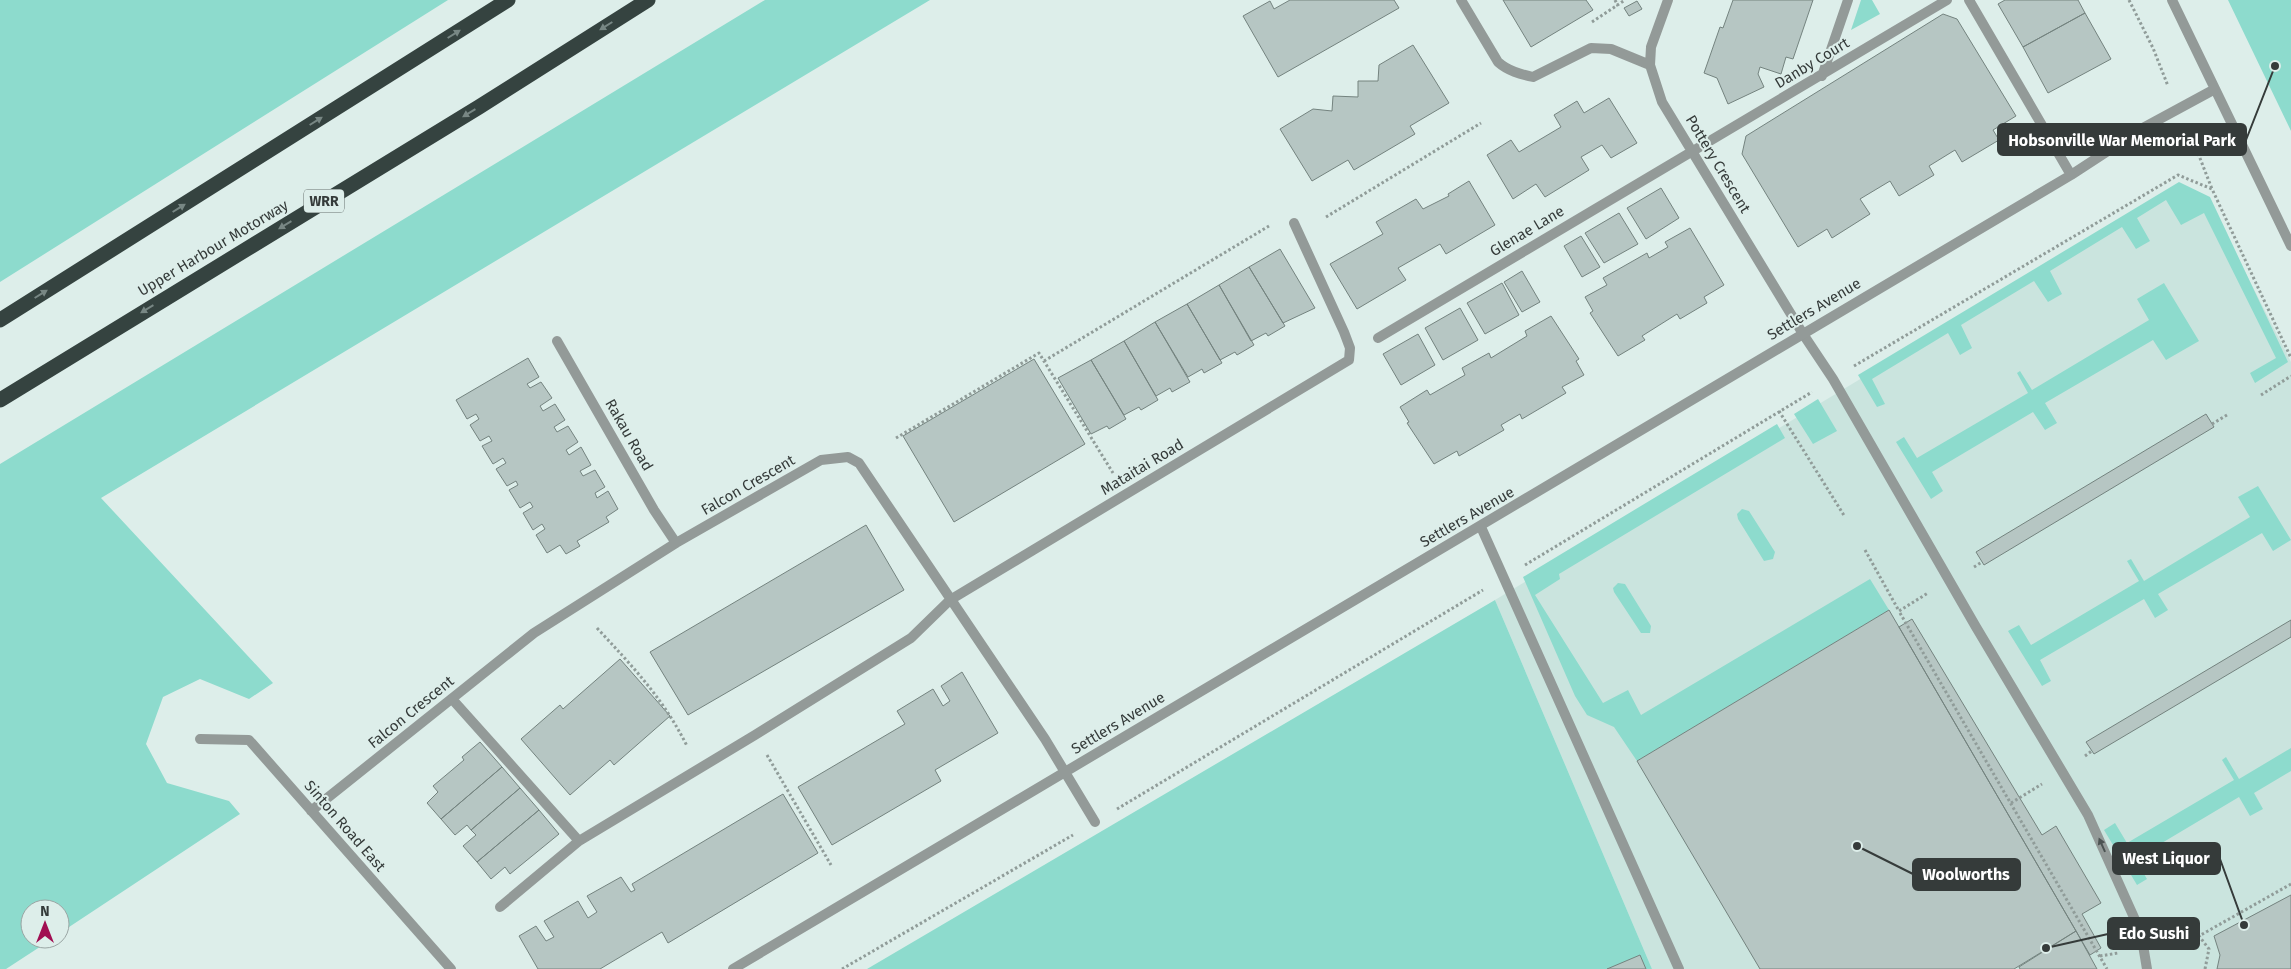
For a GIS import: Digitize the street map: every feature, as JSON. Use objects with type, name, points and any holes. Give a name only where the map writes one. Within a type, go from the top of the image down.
[{"type":"highway","points":[[0,320],[508,0]]},
{"type":"highway","name":"Upper Harbour Motorway","points":[[0,400],[479,107],[648,0]]},
{"type":"street","points":[[1461,0],[1498,62],[1505,69],[1533,77],[1591,48],[1611,49],[1650,65]]},
{"type":"street","name":"Pottery Crescent","points":[[1668,0],[1651,47],[1650,65],[1662,102],[1803,334],[1833,379],[1976,627],[2088,815],[2141,933],[2147,969]]},
{"type":"street","points":[[1822,76],[1848,0]]},
{"type":"street","name":"Danby Court","points":[[1693,151],[1822,76],[1946,0]]},
{"type":"street","points":[[1969,0],[2071,175]]},
{"type":"street","points":[[2172,0],[2291,246]]},
{"type":"street","name":"Settlers Avenue","points":[[733,969],[1375,587],[1481,527],[2071,175],[2143,128],[2215,89]]},
{"type":"street","name":"Glenae Lane","points":[[1378,338],[1693,151]]},
{"type":"street","name":"Mataitai Road","points":[[500,908],[579,841],[911,638],[950,600],[1349,360],[1350,348],[1344,332],[1294,222]]},
{"type":"street","name":"Rakau Road","points":[[557,341],[654,510],[676,543]]},
{"type":"street","name":"Falcon Crescent","points":[[311,811],[534,633],[676,543],[821,460],[848,457],[859,463],[1045,739],[1095,822]]},
{"type":"street","points":[[1481,527],[1679,969]]},
{"type":"street","points":[[452,699],[579,841]]},
{"type":"street","name":"Sinton Road East","points":[[200,739],[249,740],[451,969]]},
{"type":"path","points":[[1615,0],[1618,6]]},
{"type":"path","points":[[1585,26],[1625,0]]},
{"type":"path","points":[[2129,0],[2153,48],[2168,85]]},
{"type":"path","points":[[1326,217],[1481,123]]},
{"type":"path","points":[[2189,130],[2212,189],[2291,358]]},
{"type":"path","points":[[1850,368],[2178,175],[2212,189]]},
{"type":"path","points":[[1044,361],[1270,226]]},
{"type":"path","points":[[896,438],[1039,353],[1116,478]]},
{"type":"path","points":[[2261,395],[2291,376]]},
{"type":"path","points":[[1114,811],[1810,393]]},
{"type":"path","points":[[1779,411],[1845,517]]},
{"type":"path","points":[[2212,424],[2227,415]]},
{"type":"path","points":[[1865,550],[1899,612],[1934,590]]},
{"type":"path","points":[[1974,567],[1982,562]]},
{"type":"path","points":[[1900,613],[2107,969]]},
{"type":"path","points":[[597,628],[644,679],[665,706],[698,768]]},
{"type":"path","points":[[755,735],[831,865]]},
{"type":"path","points":[[2085,756],[2093,750]]},
{"type":"path","points":[[2012,803],[2046,780]]},
{"type":"path","points":[[842,969],[1076,833]]},
{"type":"path","points":[[2163,943],[2200,936],[2291,884]]},
{"type":"path","points":[[2200,936],[2208,949],[2205,969]]},
{"type":"shaded area","points":[[2181,185],[2207,197],[2291,362],[2291,969],[1652,969],[1495,600]]},
{"type":"green space","points":[[0,0],[448,0],[0,282]]},
{"type":"green space","points":[[765,0],[930,0],[101,498],[273,683],[249,699],[200,679],[163,697],[146,744],[167,783],[229,801],[240,814],[70,926],[70,899],[20,899],[20,949],[37,949],[6,969],[0,969],[0,464]]},
{"type":"green space","points":[[1861,0],[1872,0],[1880,14],[1851,30]]},
{"type":"green space","points":[[2228,0],[2291,0],[2291,131]]},
{"type":"green space","points":[[2179,182],[2210,197],[2288,362],[2255,383],[2250,373],[2276,358],[2204,213],[2181,225],[2166,200],[2137,218],[2150,241],[2136,249],[2122,227],[2050,271],[2062,294],[2048,302],[2034,281],[1961,325],[1972,348],[1960,355],[1948,333],[1872,379],[1885,404],[1877,407],[1858,375]]},
{"type":"green space","points":[[2164,283],[2199,341],[2166,360],[2153,340],[2045,403],[2057,423],[2045,430],[2033,412],[1932,472],[1943,491],[1931,499],[1896,442],[1904,437],[1917,458],[2028,393],[2017,373],[2020,371],[2032,390],[2149,320],[2137,299]]},
{"type":"green space","points":[[1818,399],[1837,431],[1813,444],[1794,414]]},
{"type":"green space","points":[[1777,424],[1785,438],[1559,574],[1560,579],[1535,595],[1603,703],[1628,690],[1641,715],[1870,579],[1889,610],[1637,761],[1614,727],[1587,715],[1575,696],[1523,577]]},
{"type":"green space","points":[[2258,486],[2291,540],[2273,551],[2262,533],[2158,594],[2168,610],[2155,618],[2144,599],[2040,660],[2051,681],[2042,686],[2008,631],[2019,625],[2031,645],[2139,581],[2127,561],[2131,559],[2144,581],[2250,517],[2238,497]]},
{"type":"green space","points":[[1742,509],[1749,511],[1775,552],[1773,559],[1764,561],[1738,519],[1737,514]]},
{"type":"green space","points":[[1618,583],[1625,584],[1651,626],[1650,633],[1641,633],[1614,592],[1613,588]]},
{"type":"green space","points":[[1495,600],[1652,969],[867,969]]},
{"type":"green space","points":[[2291,748],[2291,771],[2254,793],[2263,809],[2250,816],[2239,797],[2135,859],[2147,879],[2137,885],[2104,830],[2115,823],[2127,843],[2234,780],[2222,760],[2226,757],[2239,779]]},
{"type":"building","points":[[1290,0],[1394,0],[1399,8],[1278,77],[1243,16],[1270,1],[1274,9]]},
{"type":"building","points":[[1503,0],[1586,0],[1593,10],[1531,47]]},
{"type":"building","points":[[1733,0],[1813,0],[1793,59],[1786,57],[1781,74],[1760,67],[1758,74],[1764,87],[1728,104],[1717,78],[1704,73],[1720,27],[1723,28]]},
{"type":"building","points":[[2005,0],[2078,0],[2085,13],[2023,47],[1998,4]]},
{"type":"building","points":[[1637,1],[1642,9],[1629,16],[1624,8]]},
{"type":"building","points":[[2085,13],[2111,59],[2048,93],[2023,47]]},
{"type":"building","points":[[1943,14],[1957,19],[2016,116],[1993,130],[1999,140],[1962,162],[1955,150],[1929,166],[1934,175],[1899,196],[1890,181],[1860,199],[1870,214],[1832,238],[1827,229],[1798,247],[1742,154],[1746,136]]},
{"type":"building","points":[[1413,45],[1449,103],[1410,126],[1415,134],[1354,170],[1348,160],[1312,181],[1280,129],[1313,109],[1332,111],[1333,96],[1358,97],[1358,81],[1378,81],[1379,65]]},
{"type":"building","points":[[1609,98],[1637,143],[1611,158],[1602,145],[1581,157],[1589,170],[1545,197],[1536,184],[1513,199],[1487,155],[1511,140],[1519,152],[1561,127],[1554,115],[1577,101],[1584,113]]},
{"type":"building","points":[[1469,181],[1495,225],[1446,254],[1440,244],[1398,268],[1406,280],[1357,309],[1330,264],[1383,234],[1376,222],[1416,199],[1423,209],[1449,196],[1448,194]]},
{"type":"building","points":[[1661,188],[1679,218],[1646,239],[1627,208]]},
{"type":"building","points":[[1619,213],[1638,244],[1604,263],[1585,233]]},
{"type":"building","points":[[1690,228],[1724,285],[1704,297],[1707,303],[1680,319],[1677,314],[1642,336],[1645,340],[1618,356],[1590,313],[1593,311],[1585,297],[1607,285],[1603,278],[1647,253],[1649,258],[1668,247],[1665,242]]},
{"type":"building","points":[[1581,236],[1600,267],[1582,277],[1564,246]]},
{"type":"building","points":[[1280,249],[1315,308],[1283,323],[1249,267]]},
{"type":"building","points":[[1249,267],[1285,326],[1268,336],[1266,333],[1251,341],[1219,285]]},
{"type":"building","points":[[1522,271],[1540,302],[1522,312],[1504,282]]},
{"type":"building","points":[[1502,283],[1519,315],[1485,334],[1467,303]]},
{"type":"building","points":[[1219,285],[1254,345],[1237,355],[1235,352],[1220,360],[1187,304]]},
{"type":"building","points":[[1187,304],[1222,363],[1204,373],[1202,369],[1188,377],[1155,322]]},
{"type":"building","points":[[1460,308],[1478,340],[1443,360],[1425,328]]},
{"type":"building","points":[[1551,316],[1579,359],[1576,361],[1584,375],[1562,387],[1566,393],[1522,419],[1520,414],[1501,425],[1504,430],[1459,456],[1457,451],[1434,464],[1407,423],[1409,422],[1400,407],[1427,390],[1430,395],[1465,375],[1462,368],[1489,353],[1491,358],[1527,336],[1525,331]]},
{"type":"building","points":[[1155,322],[1190,382],[1172,392],[1170,388],[1156,396],[1124,341]]},
{"type":"building","points":[[1418,334],[1435,365],[1401,385],[1383,354]]},
{"type":"building","points":[[1124,341],[1158,400],[1141,410],[1139,407],[1124,415],[1091,360]]},
{"type":"building","points":[[528,358],[539,377],[527,384],[530,388],[541,382],[552,398],[540,406],[543,411],[555,404],[565,420],[554,427],[557,432],[568,426],[578,442],[566,450],[569,455],[581,447],[591,465],[580,471],[583,476],[595,470],[605,487],[595,493],[597,498],[608,491],[618,509],[606,517],[609,522],[577,541],[580,546],[566,554],[560,545],[547,553],[536,535],[545,529],[542,524],[533,530],[523,513],[533,507],[530,502],[520,508],[509,490],[518,485],[516,481],[507,486],[496,469],[506,463],[503,458],[493,464],[482,446],[492,441],[489,436],[480,441],[470,425],[479,419],[476,414],[467,419],[456,400]]},
{"type":"building","points":[[1034,359],[1085,444],[954,522],[903,436]]},
{"type":"building","points":[[1091,360],[1126,419],[1109,429],[1107,426],[1091,434],[1058,378]]},
{"type":"building","points":[[2206,414],[2214,427],[1984,565],[1976,552]]},
{"type":"building","points":[[866,525],[904,590],[688,715],[650,652]]},
{"type":"building","points":[[1889,610],[2076,931],[2014,969],[1760,969],[1637,761]]},
{"type":"building","points":[[1912,619],[2042,835],[2056,826],[2101,903],[2082,914],[2101,948],[2090,955],[1899,627]]},
{"type":"building","points":[[2291,620],[2291,637],[2094,754],[2086,742]]},
{"type":"building","points":[[620,659],[670,716],[614,765],[610,760],[570,795],[521,739],[560,705],[563,709]]},
{"type":"building","points":[[962,672],[998,733],[935,770],[941,781],[832,845],[798,787],[905,724],[897,711],[933,689],[943,706],[950,701],[941,686]]},
{"type":"building","points":[[480,742],[502,767],[441,819],[427,803],[438,792],[433,786],[464,760],[462,757]]},
{"type":"building","points":[[502,767],[520,788],[471,830],[467,825],[455,835],[441,819]]},
{"type":"building","points":[[520,788],[539,810],[477,862],[463,846],[476,835],[471,830]]},
{"type":"building","points":[[783,794],[818,853],[668,943],[662,932],[600,969],[538,969],[519,936],[536,926],[546,941],[554,937],[544,921],[578,901],[588,918],[597,912],[587,896],[621,877],[631,892],[635,890],[632,884]]},
{"type":"building","points":[[539,810],[559,834],[510,874],[505,867],[491,879],[477,862]]},
{"type":"building","points":[[2291,895],[2291,969],[2217,969],[2220,955],[2214,936]]},
{"type":"building","points":[[2076,931],[2097,969],[2020,969],[2019,967]]},
{"type":"building","points":[[1640,955],[1646,969],[1607,969]]},
{"type":"place","name":"Hobsonville War Memorial Park","points":[[2275,66]]},
{"type":"place","name":"Woolworths","points":[[1857,846]]},
{"type":"place","name":"West Liquor","points":[[2244,925]]},
{"type":"place","name":"Edo Sushi","points":[[2046,948]]}]
